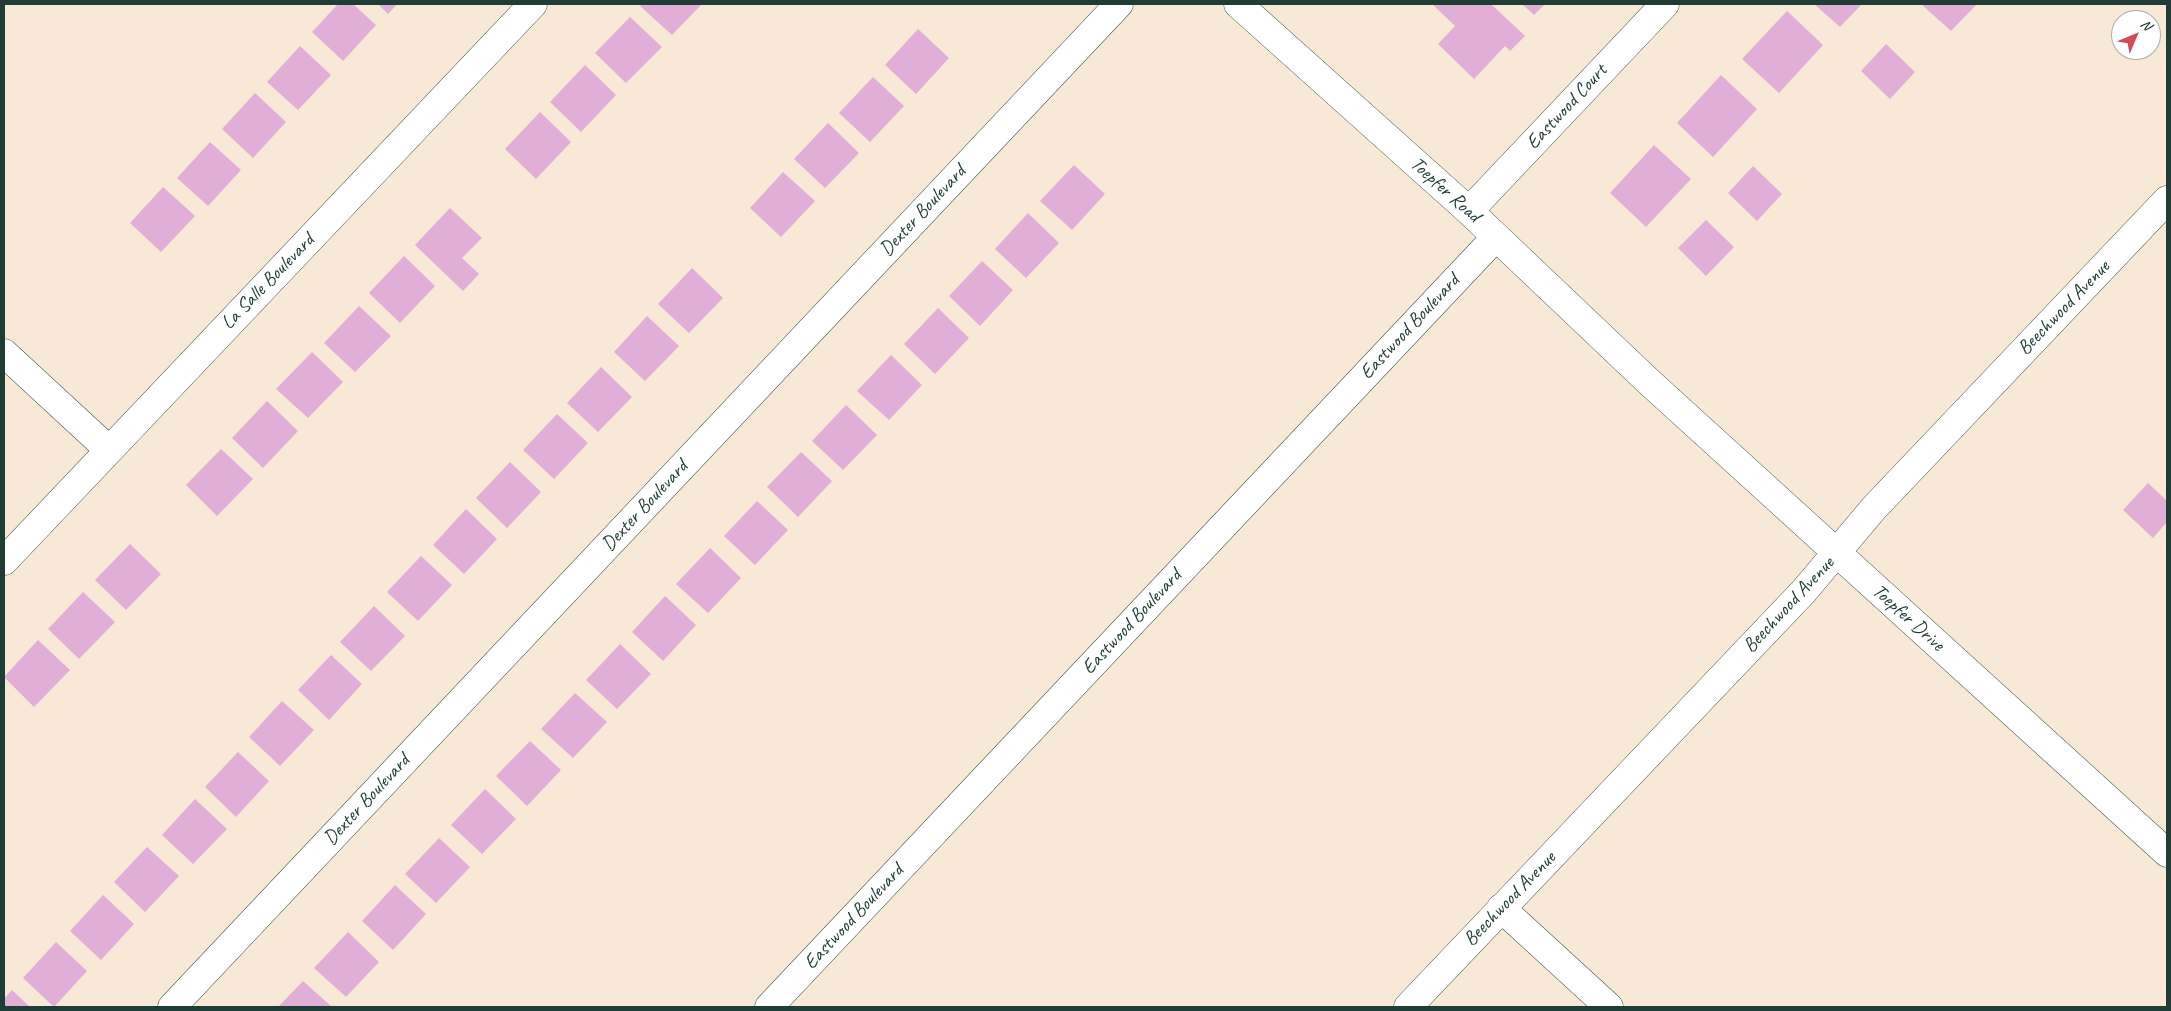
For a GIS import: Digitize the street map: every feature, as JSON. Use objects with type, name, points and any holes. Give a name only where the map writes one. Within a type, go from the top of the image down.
[{"type":"street","name":"La Salle Boulevard","points":[[4,561],[533,4]]},
{"type":"street","name":"Dexter Boulevard","points":[[172,1007],[1119,4]]},
{"type":"street","name":"Toepfer Road","points":[[1238,4],[1469,211],[1648,381]]},
{"type":"street","name":"Eastwood Court","points":[[1469,211],[1664,4]]},
{"type":"street","name":"Beechwood Avenue","points":[[1408,1007],[1804,591],[1874,508],[2167,200]]},
{"type":"street","name":"Eastwood Boulevard","points":[[769,1007],[1496,237]]},
{"type":"street","points":[[4,354],[109,450]]},
{"type":"street","name":"Toepfer Drive","points":[[1648,381],[2167,854]]},
{"type":"street","points":[[1501,908],[1609,1007]]},
{"type":"building","points":[[338,4],[353,4],[376,25],[343,61],[312,32]]},
{"type":"building","points":[[378,4],[397,4],[388,14]]},
{"type":"building","points":[[642,4],[702,4],[672,35],[640,6]]},
{"type":"building","points":[[1432,4],[1491,4],[1525,36],[1510,51],[1505,46],[1474,79],[1438,44],[1455,26]]},
{"type":"building","points":[[1522,4],[1545,4],[1534,15]]},
{"type":"building","points":[[1814,4],[1862,4],[1840,27]]},
{"type":"building","points":[[1921,4],[1977,4],[1951,31]]},
{"type":"building","points":[[1787,11],[1823,45],[1779,93],[1742,59]]},
{"type":"building","points":[[630,17],[662,47],[626,83],[595,53]]},
{"type":"building","points":[[918,29],[949,58],[916,94],[885,65]]},
{"type":"building","points":[[1886,44],[1915,72],[1890,99],[1861,71]]},
{"type":"building","points":[[300,46],[331,75],[298,110],[267,82]]},
{"type":"building","points":[[585,65],[616,95],[581,132],[550,102]]},
{"type":"building","points":[[1721,75],[1757,109],[1713,157],[1677,123]]},
{"type":"building","points":[[873,77],[904,106],[870,142],[839,113]]},
{"type":"building","points":[[255,93],[286,122],[253,158],[222,129]]},
{"type":"building","points":[[540,112],[571,142],[536,179],[505,149]]},
{"type":"building","points":[[828,123],[859,153],[825,188],[794,159]]},
{"type":"building","points":[[210,142],[241,170],[208,206],[177,178]]},
{"type":"building","points":[[1654,145],[1691,179],[1646,227],[1610,193]]},
{"type":"building","points":[[1074,165],[1105,194],[1072,230],[1040,201]]},
{"type":"building","points":[[1753,166],[1782,194],[1757,221],[1728,193]]},
{"type":"building","points":[[783,172],[815,201],[781,237],[750,208]]},
{"type":"building","points":[[163,187],[195,216],[161,252],[130,223]]},
{"type":"building","points":[[450,208],[482,238],[462,258],[479,274],[463,291],[415,245]]},
{"type":"building","points":[[1028,213],[1059,243],[1026,278],[995,249]]},
{"type":"building","points":[[1706,220],[1734,247],[1706,276],[1678,248]]},
{"type":"building","points":[[404,256],[435,286],[400,323],[369,293]]},
{"type":"building","points":[[982,261],[1013,290],[980,326],[949,296]]},
{"type":"building","points":[[692,268],[723,298],[689,333],[658,304]]},
{"type":"building","points":[[359,306],[391,336],[355,372],[324,343]]},
{"type":"building","points":[[938,308],[969,338],[935,374],[904,344]]},
{"type":"building","points":[[647,316],[679,346],[645,381],[614,352]]},
{"type":"building","points":[[312,352],[343,382],[308,418],[276,389]]},
{"type":"building","points":[[891,355],[922,385],[889,420],[857,391]]},
{"type":"building","points":[[601,367],[632,397],[598,432],[567,403]]},
{"type":"building","points":[[267,401],[298,431],[263,468],[232,438]]},
{"type":"building","points":[[846,405],[877,435],[843,470],[812,441]]},
{"type":"building","points":[[557,414],[588,443],[554,479],[523,450]]},
{"type":"building","points":[[221,449],[253,479],[217,516],[186,485]]},
{"type":"building","points":[[801,452],[832,481],[798,517],[767,487]]},
{"type":"building","points":[[510,462],[541,492],[507,528],[476,498]]},
{"type":"building","points":[[2148,483],[2167,501],[2167,522],[2153,538],[2123,510]]},
{"type":"building","points":[[757,501],[788,530],[755,565],[724,536]]},
{"type":"building","points":[[466,509],[497,539],[464,574],[433,545]]},
{"type":"building","points":[[130,544],[161,574],[126,610],[95,580]]},
{"type":"building","points":[[710,548],[741,578],[708,613],[676,584]]},
{"type":"building","points":[[421,556],[452,585],[418,621],[387,592]]},
{"type":"building","points":[[83,592],[115,622],[79,659],[48,629]]},
{"type":"building","points":[[665,596],[696,625],[663,661],[632,632]]},
{"type":"building","points":[[374,606],[405,636],[371,671],[340,642]]},
{"type":"building","points":[[38,640],[70,670],[34,707],[4,677]]},
{"type":"building","points":[[620,644],[651,674],[617,709],[586,680]]},
{"type":"building","points":[[331,655],[362,684],[329,720],[298,690]]},
{"type":"building","points":[[575,693],[607,722],[573,758],[541,729]]},
{"type":"building","points":[[282,701],[314,730],[280,766],[249,737]]},
{"type":"building","points":[[530,741],[561,770],[527,806],[496,776]]},
{"type":"building","points":[[238,752],[269,781],[236,817],[205,787]]},
{"type":"building","points":[[485,789],[516,819],[482,854],[451,825]]},
{"type":"building","points":[[195,799],[227,829],[193,864],[162,835]]},
{"type":"building","points":[[439,838],[470,867],[436,903],[405,874]]},
{"type":"building","points":[[147,847],[179,876],[145,912],[114,882]]},
{"type":"building","points":[[395,885],[426,914],[393,950],[362,921]]},
{"type":"building","points":[[103,895],[134,924],[101,960],[70,931]]},
{"type":"building","points":[[348,932],[379,962],[346,997],[314,968]]},
{"type":"building","points":[[56,942],[87,971],[54,1007],[23,978]]},
{"type":"building","points":[[303,981],[332,1007],[278,1007]]},
{"type":"building","points":[[12,990],[30,1007],[4,1007],[4,999]]}]
